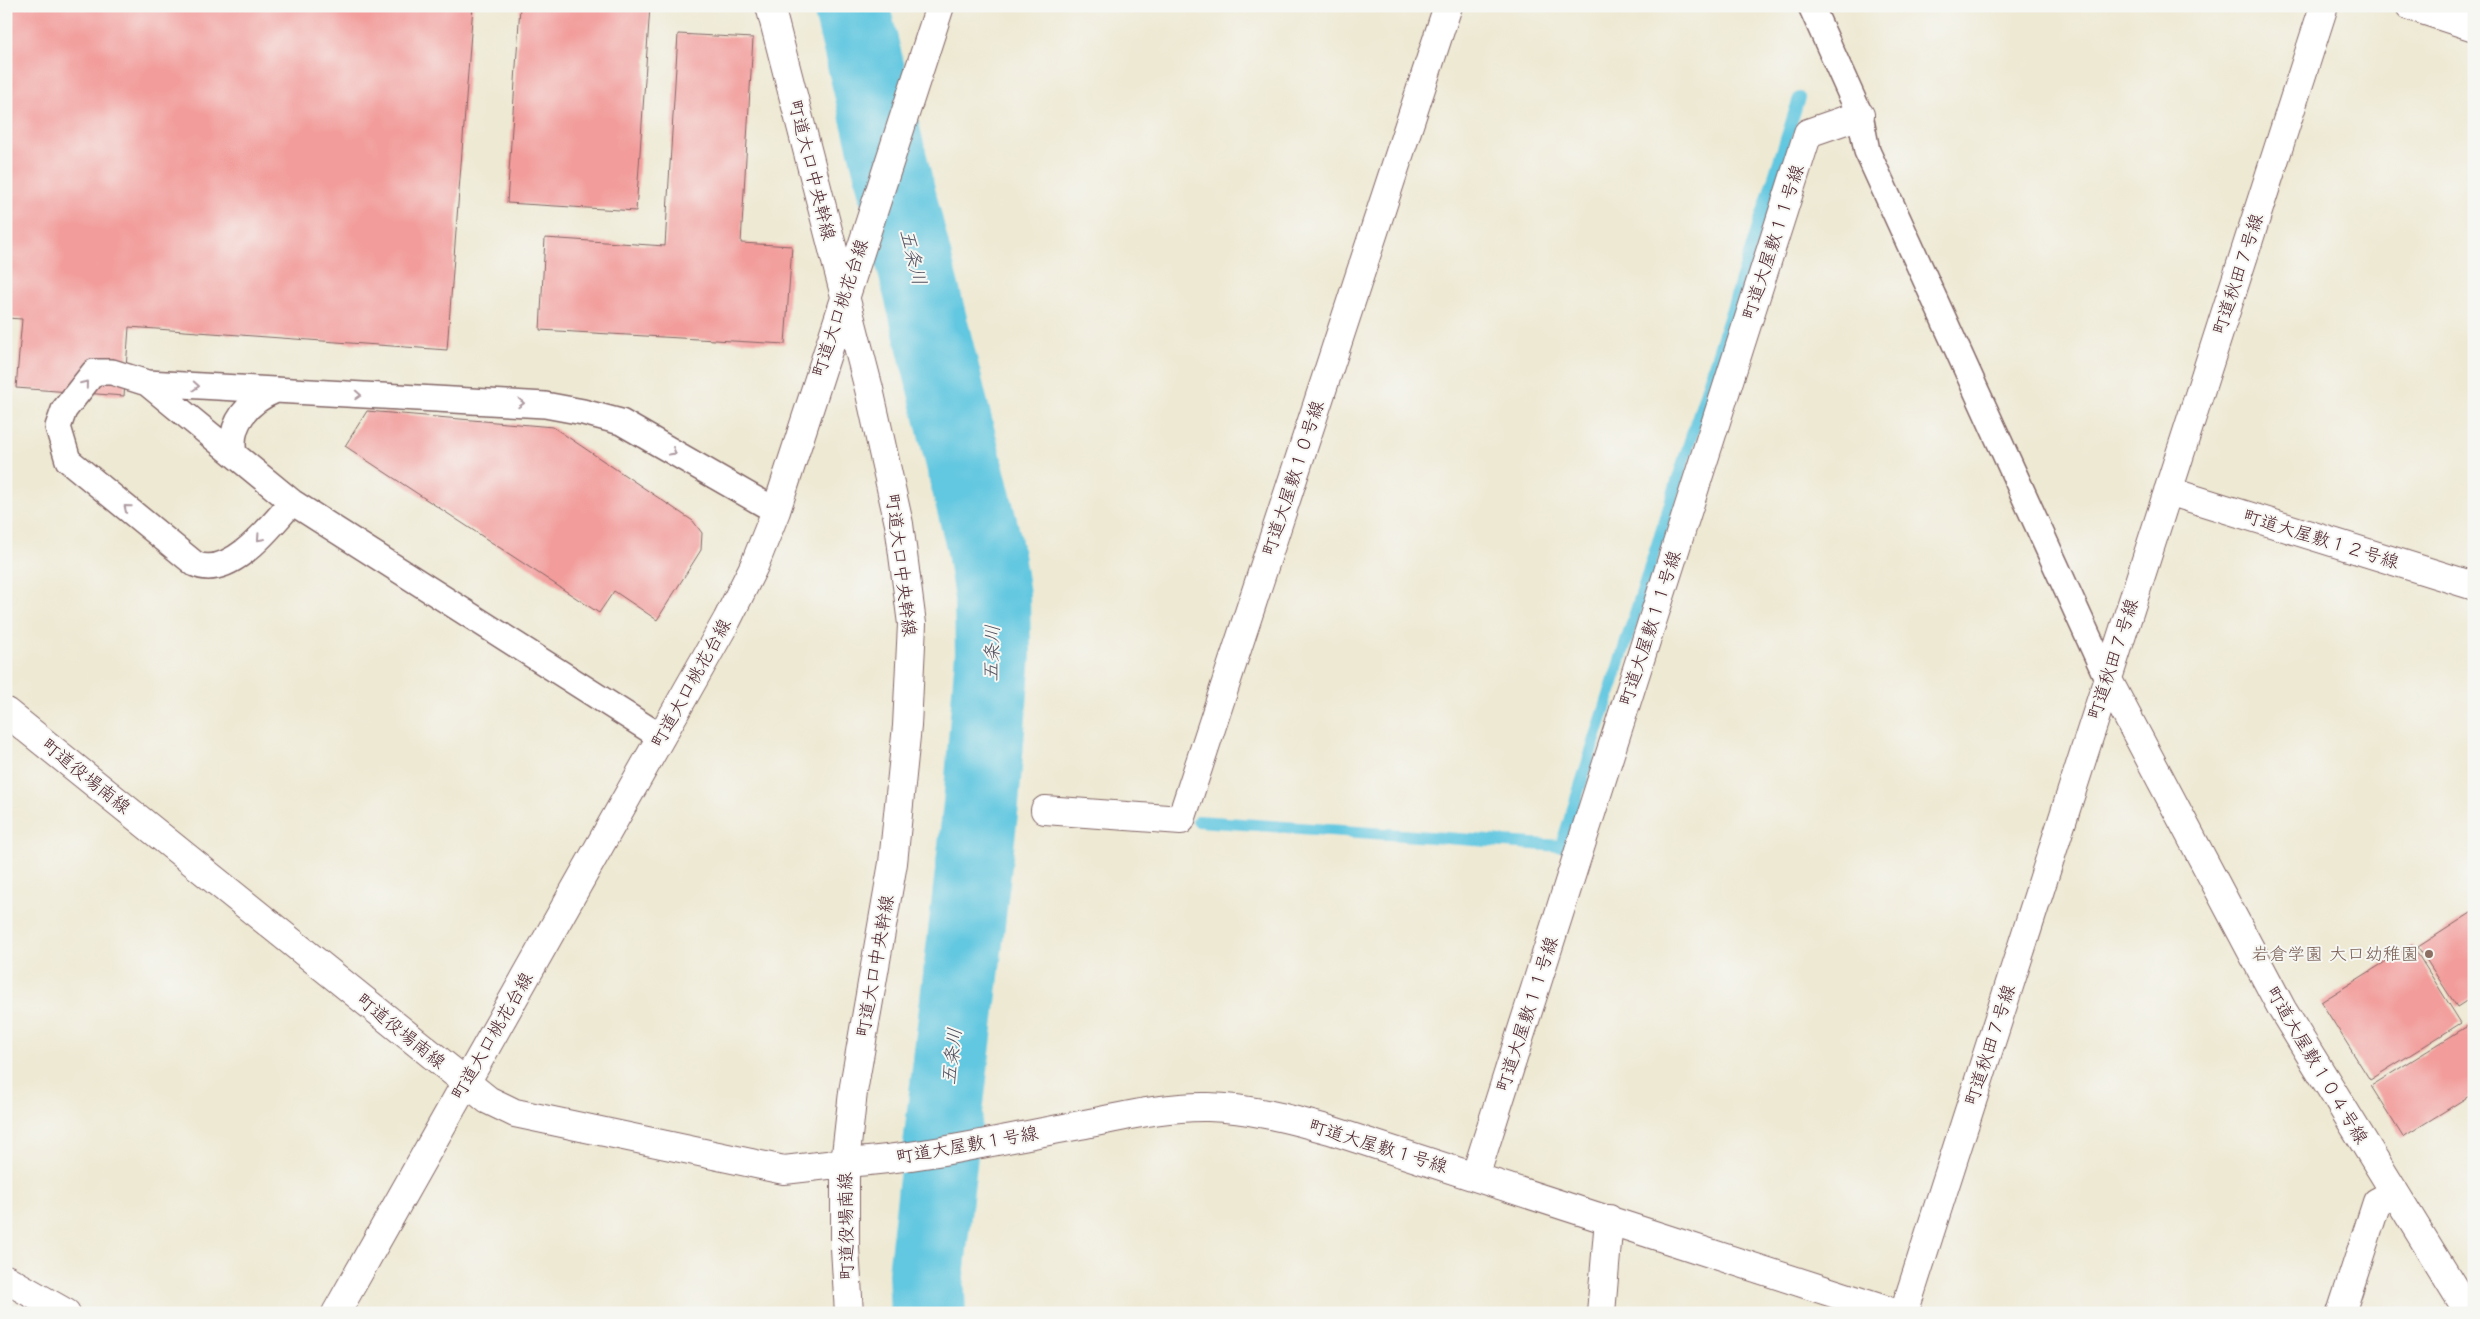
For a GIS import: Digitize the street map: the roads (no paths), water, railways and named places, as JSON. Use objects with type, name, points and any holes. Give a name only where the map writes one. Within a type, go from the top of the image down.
[{"type":"street","name":"町道大口中央幹線","points":[[770,6],[869,389],[899,524],[912,624],[907,726],[893,863],[853,1092],[845,1163]]},
{"type":"street","name":"町道大口桃花台線","points":[[336,1313],[727,620],[754,566],[776,510],[860,246],[940,6]]},
{"type":"street","name":"町道大屋敷１０号線","points":[[1044,810],[1181,820],[1448,6]]},
{"type":"street","name":"町道秋田７号線","points":[[1904,1313],[2324,6]]},
{"type":"street","points":[[2410,6],[2474,27]]},
{"type":"street","name":"町道大屋敷１１号線","points":[[1475,1177],[1808,133],[1860,115]]},
{"type":"street","name":"町道大屋敷１２号線","points":[[2168,491],[2474,586]]},
{"type":"street","name":"町道大屋敷１０４号線","points":[[2107,678],[2282,1009],[2469,1313]]},
{"type":"street","name":"町道役場南線","points":[[6,712],[488,1100],[515,1113],[784,1170],[845,1163],[845,1248],[849,1313]]},
{"type":"street","name":"町道大屋敷１号線","points":[[845,1163],[869,1162],[1180,1108],[1237,1109],[1266,1113],[1330,1130],[1895,1313]]},
{"type":"street","points":[[2341,1313],[2377,1202],[2394,1193]]},
{"type":"street","points":[[1601,1313],[1609,1219]]},
{"type":"street","points":[[6,1279],[66,1313]]},
{"type":"lane","points":[[1811,6],[1860,115],[1867,151],[2107,678]]},
{"type":"lane","points":[[292,502],[252,547],[216,567],[203,568],[195,564],[68,460],[58,427],[64,410],[94,372],[112,372],[147,383],[545,404],[621,422],[776,510]]},
{"type":"lane","points":[[147,383],[292,502],[661,737]]},
{"type":"lane","points":[[234,454],[231,440],[239,418],[262,396],[276,390]]},
{"type":"waterway","name":"五条川","points":[[851,6],[984,544],[992,596],[993,654],[981,804],[926,1274],[928,1313]]},
{"type":"waterway","points":[[1198,821],[1561,846],[1799,98]]},
{"type":"place","name":"岩倉学園 大口幼稚園","points":[[2429,954]]}]
